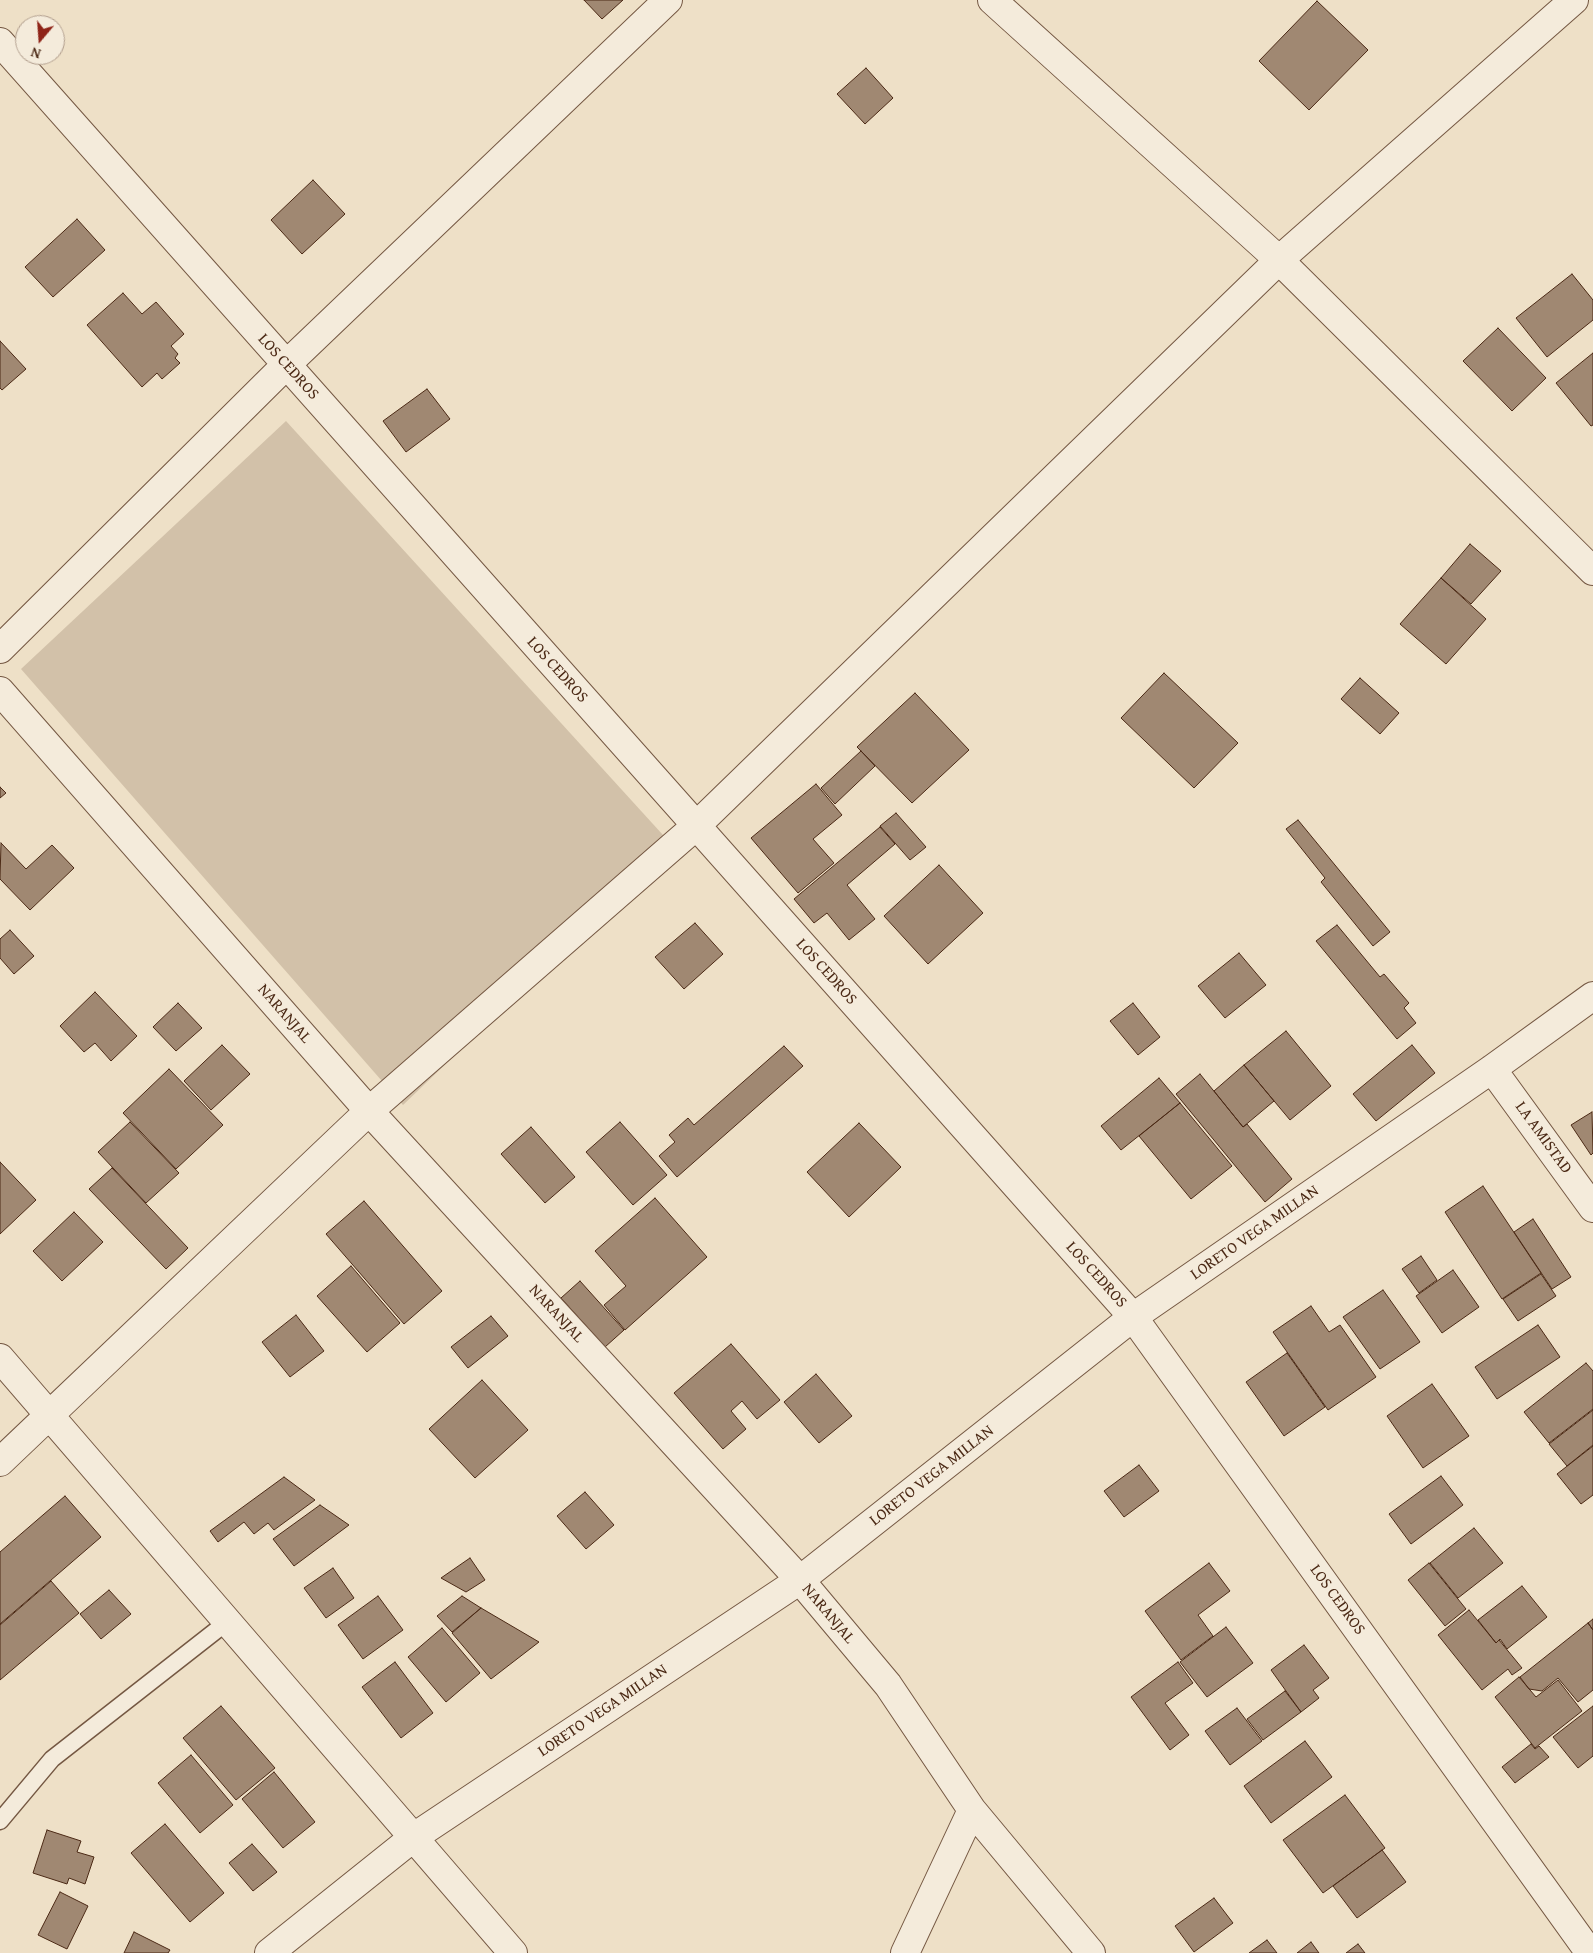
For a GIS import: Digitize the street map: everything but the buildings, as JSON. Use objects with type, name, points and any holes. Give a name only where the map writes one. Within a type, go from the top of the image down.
[{"type":"street","points":[[0,649],[286,366],[668,0]]},
{"type":"street","points":[[992,0],[1279,260],[1593,571]]},
{"type":"street","points":[[0,1462],[369,1111],[696,826],[1279,260],[1574,0]]},
{"type":"street","name":"LOS CEDROS","points":[[0,42],[1133,1317],[1590,1953]]},
{"type":"street","name":"NARANJAL","points":[[0,691],[369,1111],[800,1580],[888,1685],[972,1810],[1091,1953]]},
{"type":"street","name":"LORETO VEGA MILLAN","points":[[269,1953],[414,1837],[800,1580],[1133,1317],[1492,1069],[1593,996]]},
{"type":"street","name":"LA AMISTAD","points":[[1492,1069],[1593,1208]]},
{"type":"street","points":[[0,1358],[513,1953]]},
{"type":"street","points":[[905,1953],[972,1810]]},
{"type":"lane","points":[[0,1821],[52,1759],[227,1622]]},
{"type":"shaded area","points":[[286,421],[673,846],[403,1105],[21,669]]}]
